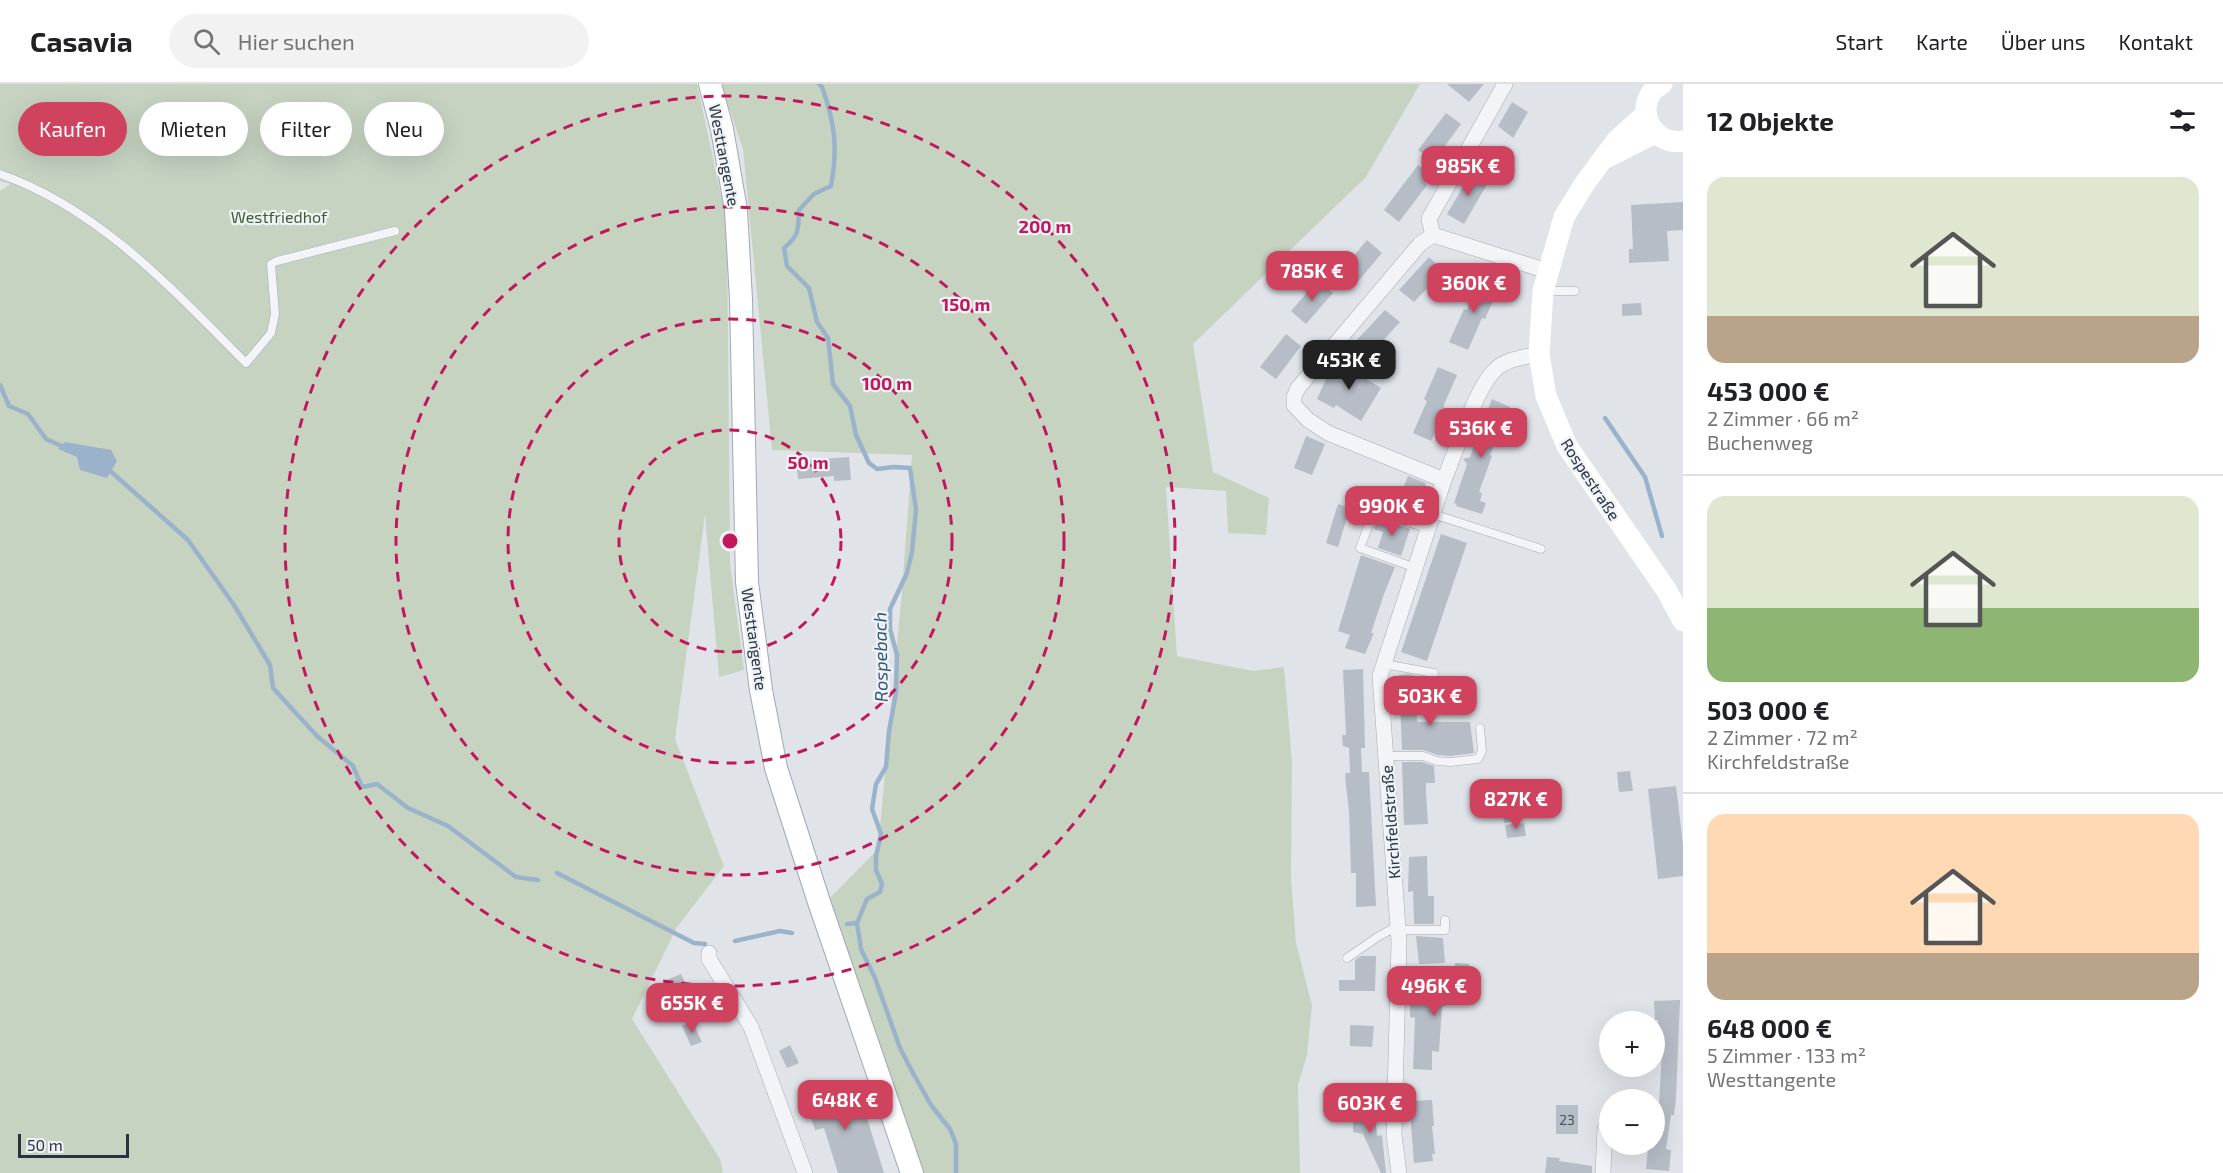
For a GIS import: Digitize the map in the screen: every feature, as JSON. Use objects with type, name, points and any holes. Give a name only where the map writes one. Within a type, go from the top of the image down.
[{"type":"main road","name":"Westtangente","points":[[710,84],[722,129],[736,210],[741,299],[747,582],[761,690],[776,768],[819,902],[912,1173]]},
{"type":"street","points":[[1433,235],[1430,219],[1505,84]]},
{"type":"street","name":"Rospestraße","points":[[1681,143],[1665,140],[1653,102],[1617,140],[1585,183],[1564,217],[1545,281],[1539,354],[1546,396],[1567,446],[1667,591],[1683,621]]},
{"type":"street","points":[[1433,235],[1545,281]]},
{"type":"street","points":[[1433,235],[1420,244],[1298,388],[1294,397],[1294,405],[1308,420],[1328,433],[1444,480]]},
{"type":"street","name":"Kirchfeldstraße","points":[[1400,1173],[1395,1135],[1398,928],[1380,676],[1444,480],[1483,384],[1496,368],[1516,359],[1539,354]]},
{"type":"street","points":[[709,953],[709,959],[751,1027],[805,1173]]},
{"type":"street","points":[[1603,1173],[1604,1155]]},
{"type":"lane","points":[[0,174],[30,185],[86,217],[158,275],[246,363],[271,333],[274,314],[271,264],[396,231]]},
{"type":"lane","points":[[1545,281],[1575,291]]},
{"type":"lane","points":[[1416,568],[1360,548],[1374,511],[1431,522],[1541,549]]},
{"type":"lane","points":[[1384,664],[1434,673]]},
{"type":"lane","points":[[1386,756],[1423,756],[1437,761],[1450,762],[1478,759],[1482,752],[1480,728]]},
{"type":"lane","points":[[1347,958],[1398,928],[1445,930],[1444,920]]},
{"type":"lane","points":[[1398,988],[1446,988]]},
{"type":"green space","name":"Westfriedhof","points":[[0,84],[697,84],[727,223],[730,563],[744,670],[719,677],[705,515],[675,739],[724,866],[677,927],[632,1019],[720,1159],[723,1173],[0,1173],[0,191],[11,184],[0,181]]},
{"type":"green space","points":[[721,84],[1420,84],[1366,177],[1193,344],[1213,472],[1269,498],[1266,535],[1228,533],[1226,491],[1166,487],[1177,656],[1253,671],[1284,667],[1292,762],[1291,878],[1296,943],[1312,1005],[1307,1055],[1298,1085],[1300,1173],[917,1173],[827,901],[878,849],[912,455],[772,450],[743,149]]},
{"type":"water","points":[[65,442],[111,450],[117,461],[107,478],[80,470],[77,457],[58,449]]},
{"type":"building","points":[[1447,84],[1484,84],[1469,102]]},
{"type":"building","points":[[1512,102],[1528,112],[1513,138],[1498,126]]},
{"type":"building","points":[[1446,113],[1461,124],[1433,162],[1418,150]]},
{"type":"building","points":[[1418,165],[1431,175],[1425,183],[1427,185],[1399,222],[1384,210]]},
{"type":"building","points":[[1473,170],[1490,179],[1464,224],[1447,214]]},
{"type":"building","points":[[1683,202],[1683,230],[1667,231],[1669,261],[1629,263],[1629,249],[1633,249],[1631,205]]},
{"type":"building","points":[[1367,240],[1382,253],[1355,285],[1340,272]]},
{"type":"building","points":[[1429,257],[1444,271],[1414,302],[1399,290]]},
{"type":"building","points":[[1481,278],[1499,286],[1468,350],[1449,342]]},
{"type":"building","points":[[1318,280],[1333,293],[1306,324],[1291,311]]},
{"type":"building","points":[[1641,303],[1642,315],[1622,316],[1622,304]]},
{"type":"building","points":[[1385,310],[1400,322],[1370,355],[1355,342]]},
{"type":"building","points":[[1286,334],[1301,346],[1276,379],[1260,367]]},
{"type":"building","points":[[1338,361],[1357,370],[1355,372],[1381,388],[1361,421],[1336,405],[1334,408],[1317,399],[1327,377],[1330,378]]},
{"type":"building","points":[[1438,367],[1457,375],[1443,407],[1446,408],[1431,441],[1413,433]]},
{"type":"building","points":[[1492,399],[1510,407],[1490,455],[1492,456],[1479,492],[1482,493],[1480,501],[1486,503],[1482,514],[1456,506],[1457,504],[1454,503],[1467,464],[1463,459],[1470,457]]},
{"type":"building","points":[[1306,436],[1325,444],[1312,475],[1294,468]]},
{"type":"building","points":[[849,457],[851,480],[834,481],[834,476],[798,479],[796,461]]},
{"type":"building","points":[[1408,476],[1426,483],[1414,518],[1381,507],[1384,499],[1397,503]]},
{"type":"building","points":[[1338,504],[1350,508],[1338,547],[1326,543]]},
{"type":"building","points":[[1378,518],[1410,529],[1401,556],[1378,548],[1383,532],[1374,529]]},
{"type":"building","points":[[1441,534],[1467,543],[1427,661],[1401,652]]},
{"type":"building","points":[[1361,555],[1395,567],[1365,654],[1345,648],[1350,635],[1338,631]]},
{"type":"building","points":[[1363,669],[1365,748],[1361,748],[1362,772],[1369,772],[1376,906],[1356,907],[1356,873],[1351,873],[1349,811],[1345,776],[1346,773],[1350,773],[1349,748],[1343,746],[1342,735],[1346,735],[1343,670]]},
{"type":"building","points":[[1399,675],[1416,676],[1417,722],[1470,722],[1474,753],[1450,756],[1423,750],[1402,750]]},
{"type":"building","points":[[1402,762],[1422,762],[1434,766],[1435,783],[1426,783],[1428,824],[1404,825]]},
{"type":"building","points":[[1630,771],[1633,791],[1619,792],[1617,772]]},
{"type":"building","points":[[1511,782],[1516,821],[1504,823],[1498,784]]},
{"type":"building","points":[[1676,786],[1683,844],[1683,876],[1658,879],[1648,789]]},
{"type":"building","points":[[1524,823],[1526,836],[1507,838],[1505,825]]},
{"type":"building","points":[[1427,856],[1428,896],[1434,896],[1434,924],[1414,924],[1413,891],[1408,892],[1409,857]]},
{"type":"building","points":[[1416,936],[1443,938],[1445,963],[1419,964]]},
{"type":"building","points":[[1361,956],[1376,956],[1375,991],[1339,991],[1339,980],[1355,980],[1355,960]]},
{"type":"building","points":[[1455,963],[1469,964],[1469,996],[1464,999],[1463,1003],[1446,1003],[1446,1006],[1442,1006],[1439,1052],[1432,1051],[1432,1070],[1413,1069],[1415,1018],[1410,1017],[1410,994],[1446,994],[1454,991]]},
{"type":"building","points":[[681,974],[687,986],[680,989],[682,992],[663,1001],[658,991],[667,987],[664,981]]},
{"type":"building","points":[[1680,1000],[1676,1098],[1666,1149],[1671,1150],[1669,1171],[1646,1169],[1647,1155],[1665,1155],[1665,1089],[1660,1089],[1660,1077],[1665,1077],[1665,1011],[1655,1011],[1654,1001]]},
{"type":"building","points":[[692,1021],[702,1042],[691,1046],[682,1026]]},
{"type":"building","points":[[1350,1025],[1374,1026],[1372,1047],[1350,1046]]},
{"type":"building","points":[[790,1045],[799,1063],[787,1068],[779,1051]]},
{"type":"building","points":[[850,1085],[860,1117],[866,1115],[884,1173],[838,1173],[824,1128],[815,1130],[805,1099]]},
{"type":"building","points":[[1432,1100],[1435,1154],[1432,1154],[1433,1161],[1414,1163],[1409,1101]]},
{"type":"building","points":[[1556,1105],[1578,1105],[1578,1134],[1556,1134]]},
{"type":"building","points":[[1353,1108],[1375,1108],[1377,1136],[1382,1135],[1386,1173],[1381,1173],[1363,1134],[1353,1132]]},
{"type":"building","points":[[1547,1157],[1592,1166],[1592,1173],[1545,1173]]},
{"type":"waterway","name":"Rospebach","points":[[819,84],[826,100],[834,136],[831,186],[814,194],[799,210],[797,231],[784,248],[787,266],[809,288],[817,322],[828,338],[833,384],[850,406],[856,435],[869,463],[877,469],[910,468],[916,510],[912,552],[907,573],[890,609],[890,629],[897,655],[896,693],[889,731],[886,767],[876,784],[872,809],[881,834],[876,856],[876,870],[882,884],[880,892],[867,899],[857,923],[861,949],[875,978],[900,1048],[931,1105],[950,1129],[956,1144],[956,1173]]},
{"type":"waterway","points":[[0,385],[9,406],[28,414],[46,439],[66,448]]},
{"type":"waterway","points":[[1605,418],[1645,477],[1662,536]]},
{"type":"waterway","points":[[108,469],[188,540],[234,605],[270,665],[273,688],[317,736],[353,766],[362,787],[377,784],[408,808],[448,826],[516,877],[538,880]]},
{"type":"waterway","points":[[557,873],[694,943],[705,944]]},
{"type":"waterway","points":[[847,924],[857,923]]},
{"type":"waterway","points":[[735,941],[780,931],[792,933]]}]
